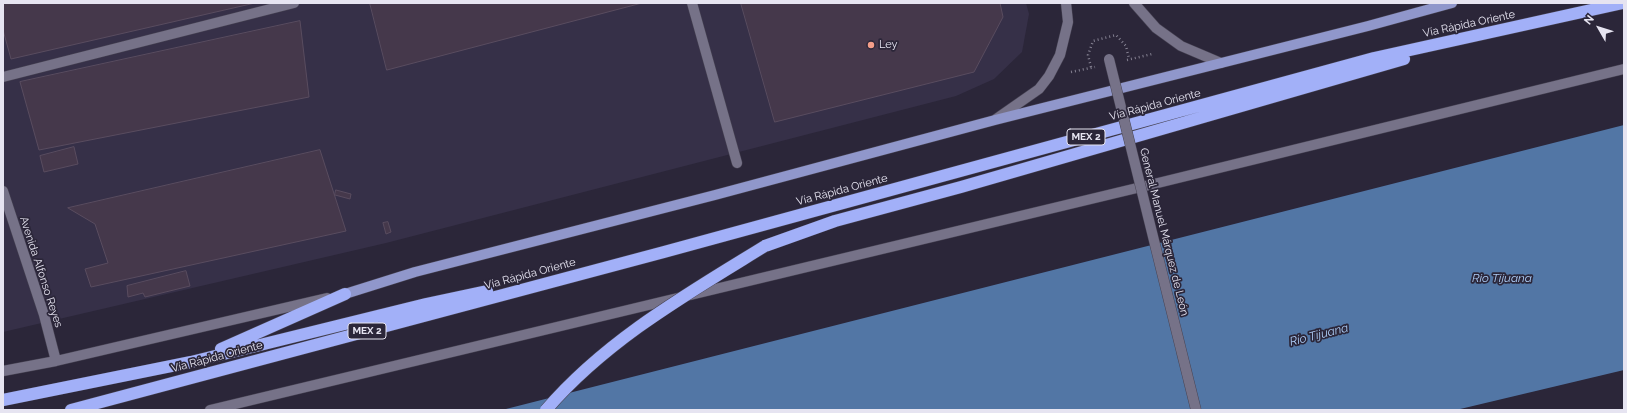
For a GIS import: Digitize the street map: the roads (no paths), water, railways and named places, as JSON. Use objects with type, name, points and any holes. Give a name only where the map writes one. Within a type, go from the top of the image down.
[{"type":"highway","name":"Vía Rápida Oriente","points":[[71,410],[664,252],[1374,58],[1623,3]]},
{"type":"highway","points":[[546,410],[565,388],[617,342],[658,312],[765,246],[835,221],[961,187],[1511,28]]},
{"type":"highway","points":[[3,400],[191,362],[426,304],[664,252]]},
{"type":"highway","points":[[191,362],[345,294]]},
{"type":"main road","points":[[345,294],[415,272],[715,196],[995,120],[1368,26],[1452,3]]},
{"type":"street","points":[[3,77],[294,3]]},
{"type":"street","points":[[692,3],[737,163]]},
{"type":"street","points":[[995,120],[1039,89],[1049,76],[1060,55],[1068,22],[1066,3]]},
{"type":"street","points":[[1134,3],[1156,28],[1181,46],[1221,63]]},
{"type":"street","name":"General Manuel Márquez de León","points":[[1109,59],[1196,410]]},
{"type":"street","points":[[210,410],[1154,184],[1624,69]]},
{"type":"street","name":"Avenida Alfonso Reyes","points":[[3,191],[44,315],[56,361]]},
{"type":"street","points":[[3,371],[56,361],[345,294]]},
{"type":"water","name":"Rio Tijuana","points":[[1624,125],[1624,370],[1456,410],[502,410]]},
{"type":"place","name":"Ley","points":[[871,45]]},
{"type":"water label","name":"Río Tijuana","points":[[1319,335]]}]
